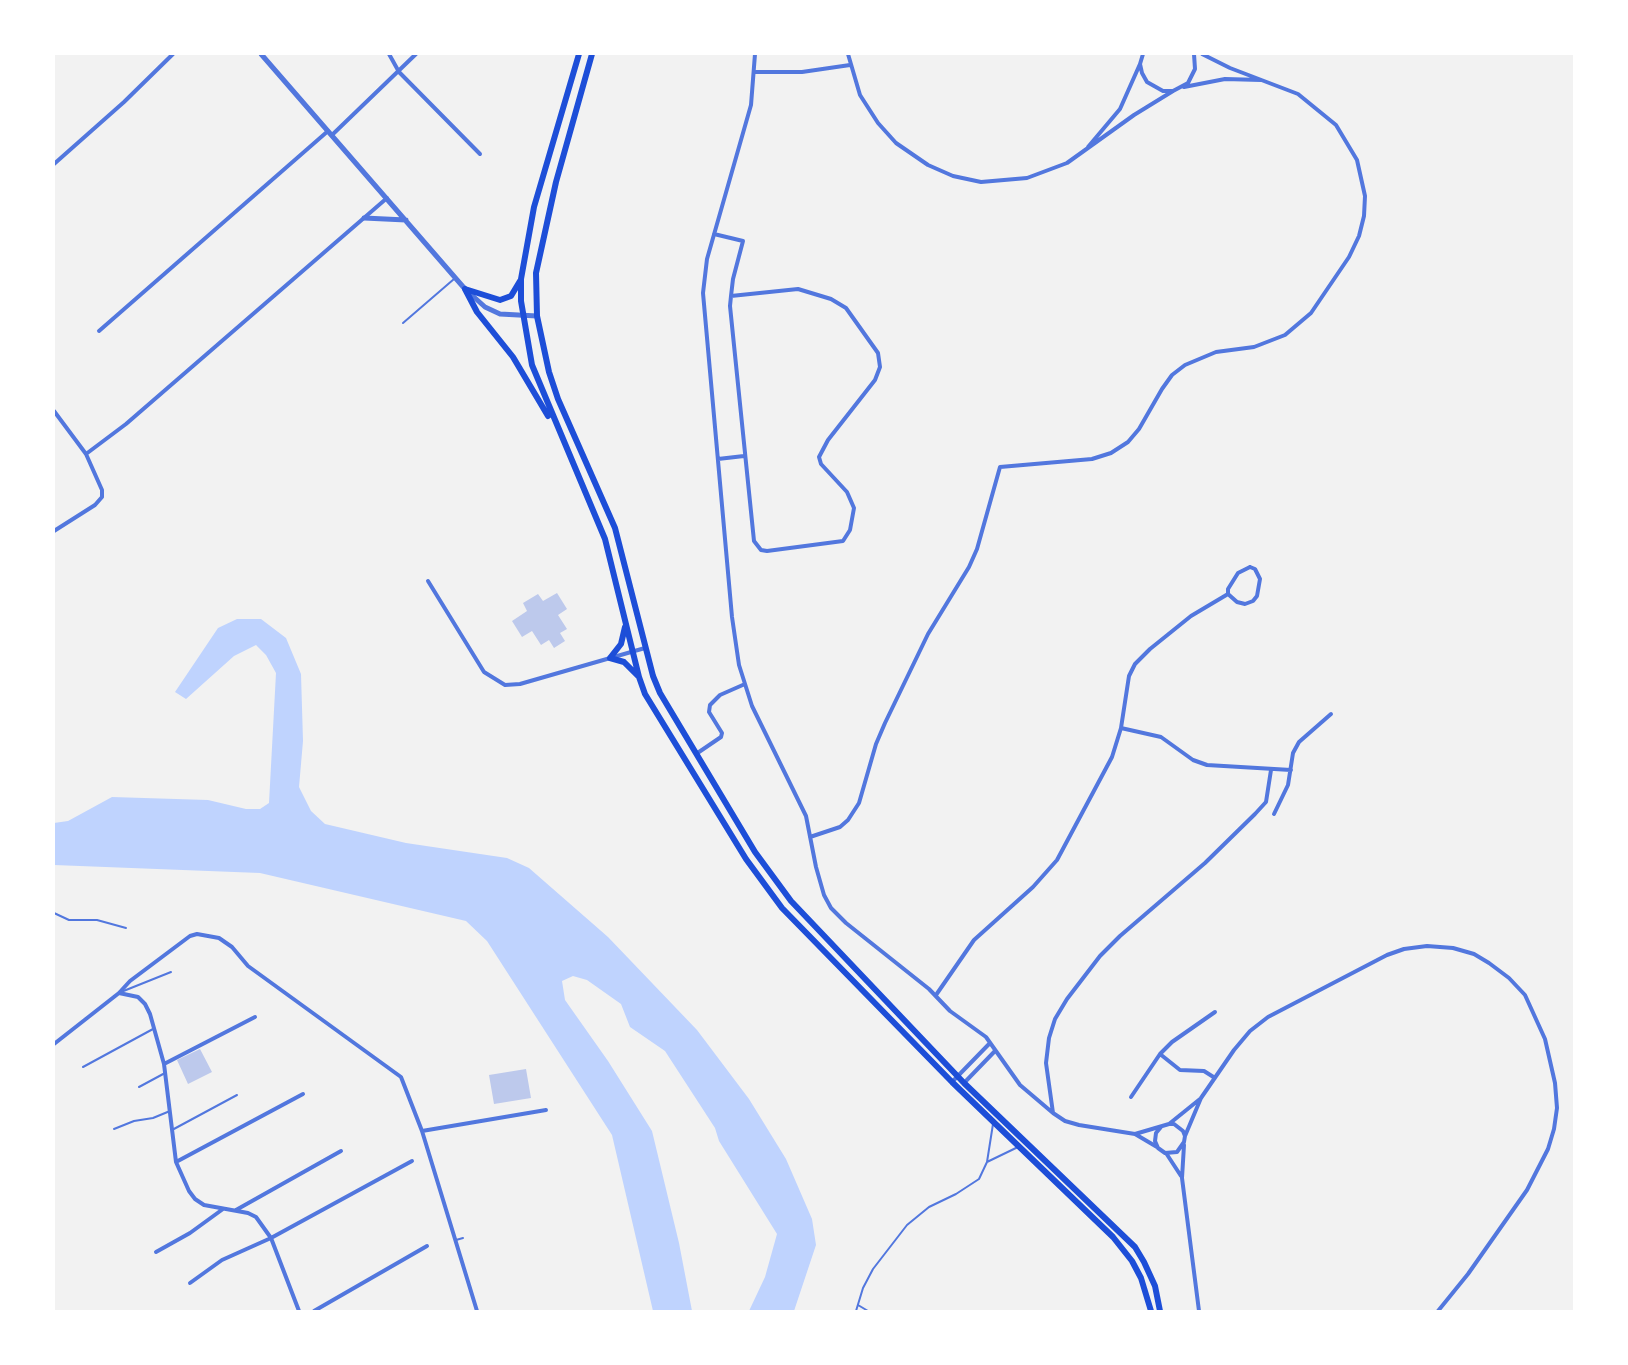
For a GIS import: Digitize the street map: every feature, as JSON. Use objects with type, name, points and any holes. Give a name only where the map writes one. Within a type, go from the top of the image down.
[{"type":"main road","points":[[579,54],[534,207],[521,279],[522,316],[532,365],[559,434],[589,498],[604,539],[639,677],[652,707],[746,859],[769,891],[797,924],[961,1086],[1134,1247],[1144,1262],[1155,1286],[1160,1311]]},
{"type":"main road","points":[[592,54],[556,182],[536,273],[537,316],[556,392],[615,528],[645,648],[660,692],[755,852],[791,901],[954,1079]]},
{"type":"main road","points":[[465,289],[495,300],[506,299],[516,290],[521,279]]},
{"type":"main road","points":[[465,289],[477,312],[513,357],[559,434]]},
{"type":"main road","points":[[626,625],[621,644],[610,658],[624,662],[639,677]]},
{"type":"main road","points":[[961,1086],[993,1122],[1123,1248],[1141,1278],[1151,1311]]},
{"type":"street","points":[[54,164],[124,102],[173,54]]},
{"type":"street","points":[[261,54],[457,277],[465,289],[485,307],[500,314],[537,316]]},
{"type":"street","points":[[389,54],[400,72],[480,154]]},
{"type":"street","points":[[99,331],[400,72],[416,54]]},
{"type":"street","points":[[755,54],[751,105],[707,259],[703,293],[732,617],[744,684],[762,730],[799,799],[810,837],[820,884],[831,908],[936,995],[950,1011],[972,1026],[990,1043],[1020,1086],[1053,1113],[1065,1120],[1079,1124],[1135,1134],[1166,1153],[1182,1178]]},
{"type":"street","points":[[848,54],[860,95],[878,123],[908,152],[952,176],[981,182],[1027,178],[1053,170],[1081,154],[1134,115],[1173,91],[1225,79],[1266,81]]},
{"type":"street","points":[[1081,154],[1120,109],[1140,64],[1142,54]]},
{"type":"street","points":[[1182,88],[1192,76],[1196,60],[1194,54]]},
{"type":"street","points":[[810,837],[840,827],[848,820],[859,803],[876,744],[885,724],[928,634],[969,567],[977,550],[1000,467],[1092,459],[1111,453],[1128,442],[1139,429],[1162,389],[1172,376],[1185,365],[1216,352],[1254,348],[1285,335],[1311,314],[1349,257],[1359,236],[1364,216],[1365,196],[1357,160],[1336,125],[1324,113],[1298,94],[1230,68],[1202,54]]},
{"type":"street","points":[[1140,64],[1147,82],[1163,91],[1173,91]]},
{"type":"street","points":[[755,72],[809,72],[850,65]]},
{"type":"street","points":[[86,454],[126,424],[387,198]]},
{"type":"street","points":[[364,218],[406,220]]},
{"type":"street","points":[[714,234],[742,241],[731,296],[730,306],[754,541],[760,550],[777,550],[843,541],[850,530],[854,508],[847,492],[821,464],[819,457],[828,440],[875,380],[880,367],[878,353],[846,308],[831,299],[798,289],[731,296]]},
{"type":"street","points":[[54,411],[86,454],[102,490],[102,497],[95,505],[54,531]]},
{"type":"street","points":[[718,459],[744,456]]},
{"type":"street","points":[[936,995],[974,940],[1033,887],[1057,860],[1112,757],[1121,728],[1128,676],[1136,664],[1150,649],[1191,616],[1228,594],[1231,582],[1238,574],[1250,567],[1255,569],[1260,579],[1258,596],[1245,604],[1237,602],[1228,594]]},
{"type":"street","points":[[428,581],[484,672],[505,685],[520,684],[645,648]]},
{"type":"street","points":[[696,754],[722,737],[722,733],[709,712],[710,705],[720,695],[744,684]]},
{"type":"street","points":[[1274,814],[1286,790],[1293,754],[1299,742],[1331,714]]},
{"type":"street","points":[[1121,728],[1161,737],[1193,760],[1207,765],[1291,770]]},
{"type":"street","points":[[1053,1113],[1046,1063],[1049,1038],[1056,1019],[1068,999],[1100,956],[1120,936],[1204,864],[1256,814],[1266,802],[1271,770]]},
{"type":"street","points":[[54,1044],[119,993],[130,981],[190,936],[197,934],[215,937],[232,947],[248,966],[401,1077],[422,1131],[454,1241],[477,1311]]},
{"type":"street","points":[[1199,1311],[1182,1178],[1185,1136],[1201,1098],[1239,1044],[1250,1031],[1268,1017],[1387,954],[1404,949],[1427,946],[1453,948],[1474,954],[1509,978],[1525,995],[1545,1040],[1555,1084],[1557,1108],[1554,1129],[1548,1149],[1527,1190],[1468,1274],[1438,1311]]},
{"type":"street","points":[[119,993],[131,994],[145,1004],[156,1028],[164,1064],[178,1172],[195,1199],[204,1205],[236,1210],[256,1217],[271,1238],[300,1311]]},
{"type":"street","points":[[1131,1098],[1160,1054],[1184,1032],[1215,1012]]},
{"type":"street","points":[[164,1064],[255,1017]]},
{"type":"street","points":[[954,1079],[990,1043]]},
{"type":"street","points":[[961,1086],[995,1051]]},
{"type":"street","points":[[1160,1054],[1180,1070],[1204,1071],[1215,1078]]},
{"type":"street","points":[[176,1162],[303,1094]]},
{"type":"street","points":[[1135,1134],[1169,1124],[1201,1098]]},
{"type":"street","points":[[422,1131],[546,1110]]},
{"type":"street","points":[[1169,1124],[1179,1127],[1185,1136]]},
{"type":"street","points":[[1158,1148],[1155,1141],[1156,1133],[1161,1127]]},
{"type":"street","points":[[1166,1153],[1177,1152],[1184,1142]]},
{"type":"street","points":[[236,1210],[340,1151]]},
{"type":"street","points":[[190,1283],[222,1260],[271,1238],[412,1161]]},
{"type":"street","points":[[156,1252],[190,1233],[223,1209]]},
{"type":"street","points":[[314,1311],[427,1246]]},
{"type":"lane","points":[[403,323],[457,277]]},
{"type":"lane","points":[[54,913],[69,920],[97,920],[126,928]]},
{"type":"lane","points":[[119,993],[171,972]]},
{"type":"lane","points":[[83,1067],[156,1028]]},
{"type":"lane","points":[[139,1087],[165,1073]]},
{"type":"lane","points":[[172,1130],[237,1095]]},
{"type":"lane","points":[[114,1129],[170,1111]]},
{"type":"lane","points":[[856,1311],[873,1269],[907,1224],[929,1207],[979,1179],[987,1162],[993,1122]]},
{"type":"lane","points":[[987,1162],[1019,1147]]},
{"type":"lane","points":[[454,1241],[463,1238]]},
{"type":"lane","points":[[858,1305],[868,1311]]},
{"type":"water","points":[[237,619],[261,619],[286,638],[301,674],[303,741],[299,787],[311,811],[325,824],[406,843],[507,858],[529,868],[608,937],[697,1030],[749,1099],[786,1159],[812,1219],[816,1245],[794,1311],[749,1311],[765,1277],[777,1234],[719,1141],[715,1128],[665,1051],[630,1027],[621,1004],[587,980],[573,976],[562,981],[565,1000],[608,1061],[652,1131],[679,1243],[692,1311],[653,1311],[612,1135],[487,941],[466,921],[260,873],[54,865],[54,823],[68,821],[112,797],[208,800],[246,809],[260,809],[269,803],[276,673],[266,655],[256,645],[234,656],[186,699],[175,692],[218,628]]},
{"type":"building","points":[[557,593],[567,609],[558,615],[567,629],[560,633],[565,641],[554,648],[549,640],[541,645],[532,631],[522,637],[512,621],[527,611],[523,603],[538,594],[543,601]]},
{"type":"building","points":[[200,1049],[212,1072],[188,1084],[177,1060]]},
{"type":"building","points":[[526,1069],[531,1098],[494,1104],[489,1075]]}]
